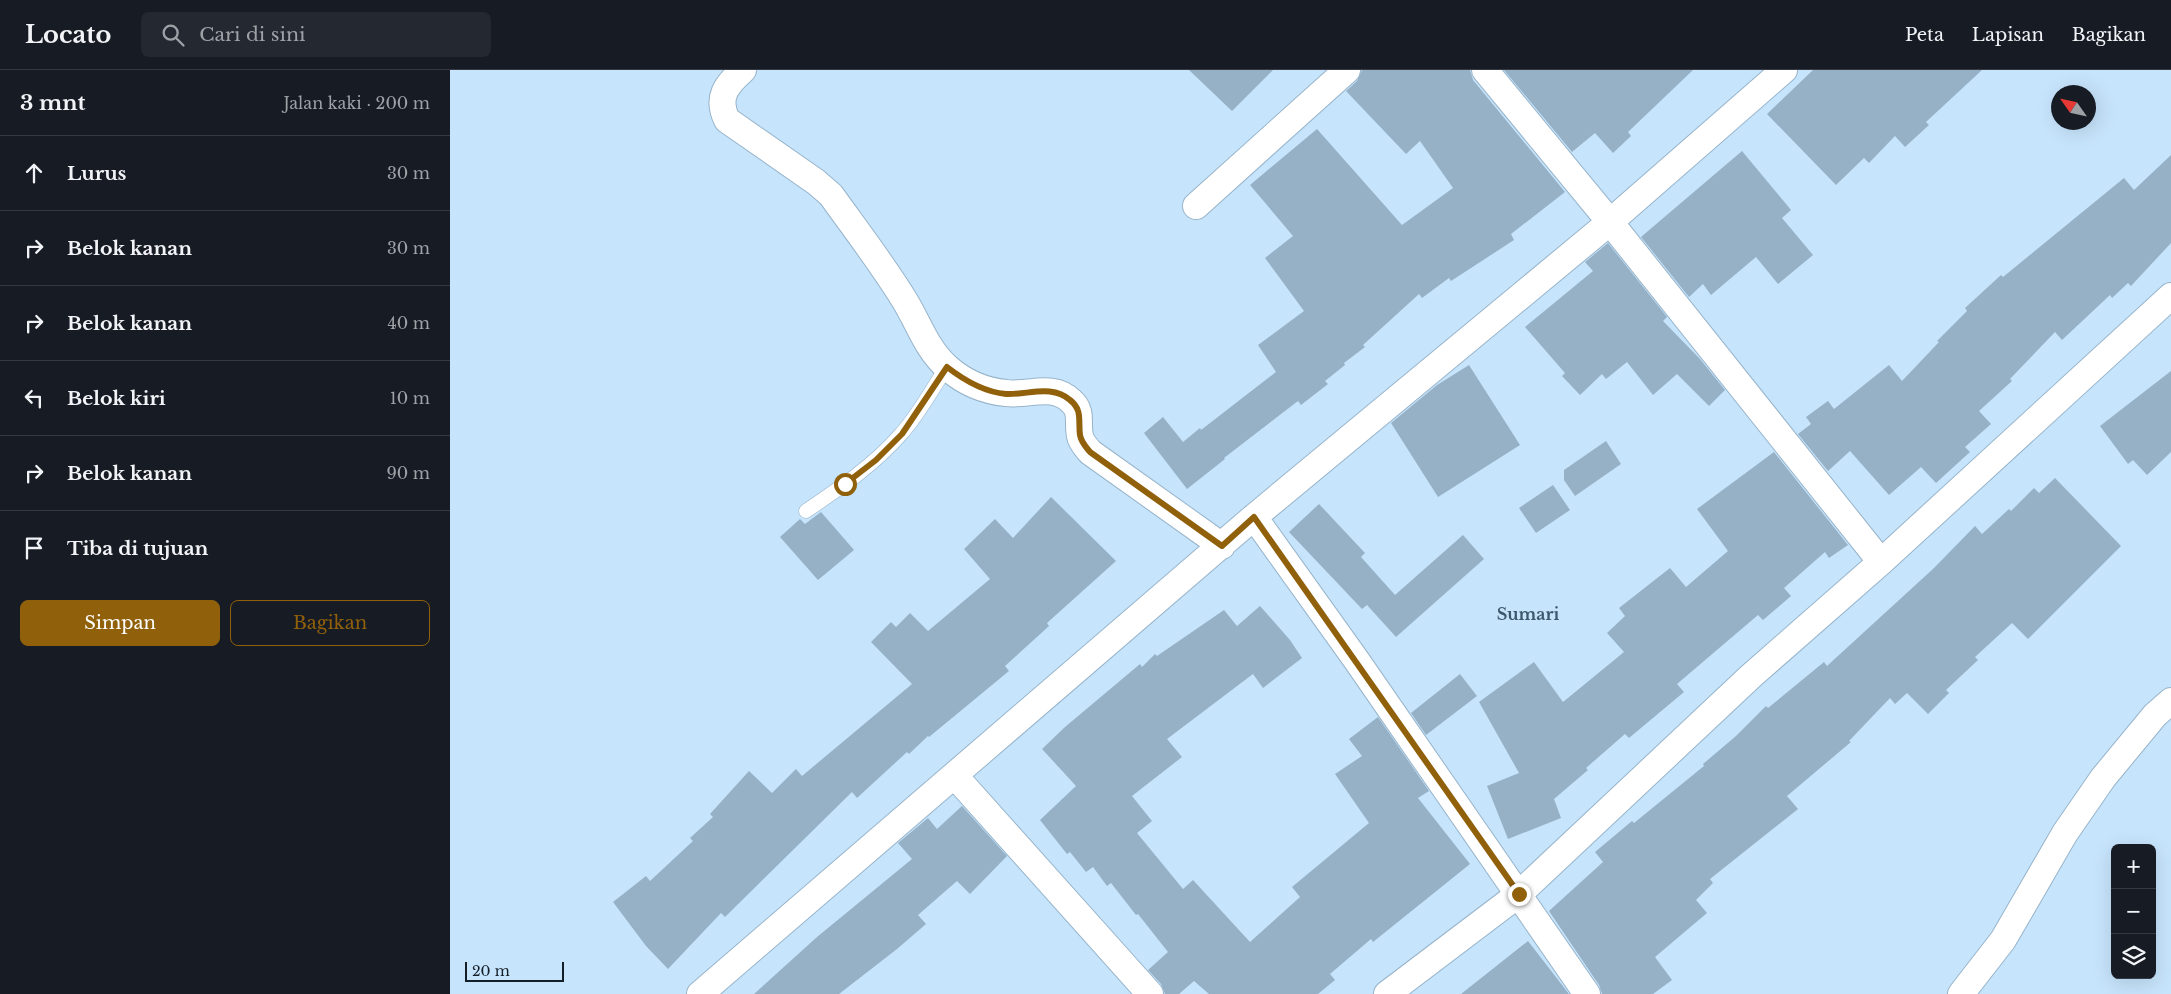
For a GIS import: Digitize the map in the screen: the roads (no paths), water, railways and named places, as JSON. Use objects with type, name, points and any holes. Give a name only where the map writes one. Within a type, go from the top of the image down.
[{"type":"street","points":[[743,70],[726,89],[722,99],[722,110],[727,120],[832,195],[905,301],[929,346],[947,367],[974,385],[989,391],[1008,394],[1046,391],[1059,393],[1069,398],[1076,405],[1080,415],[1080,436],[1090,452],[1222,546]]},
{"type":"street","points":[[1196,206],[1347,70]]},
{"type":"street","points":[[1485,70],[1610,222],[1881,562]]},
{"type":"street","points":[[700,994],[1254,517],[1610,222],[1784,70]]},
{"type":"street","points":[[1387,994],[1519,894],[1752,676],[1881,562],[2171,296]]},
{"type":"street","points":[[1254,517],[1588,994]]},
{"type":"street","points":[[1961,994],[2003,940],[2065,834],[2102,778],[2154,715],[2171,701]]},
{"type":"street","points":[[955,776],[1150,994]]},
{"type":"lane","points":[[806,511],[860,472],[902,434],[947,367]]},
{"type":"district","name":"Sumari","points":[[1528,614]]}]
